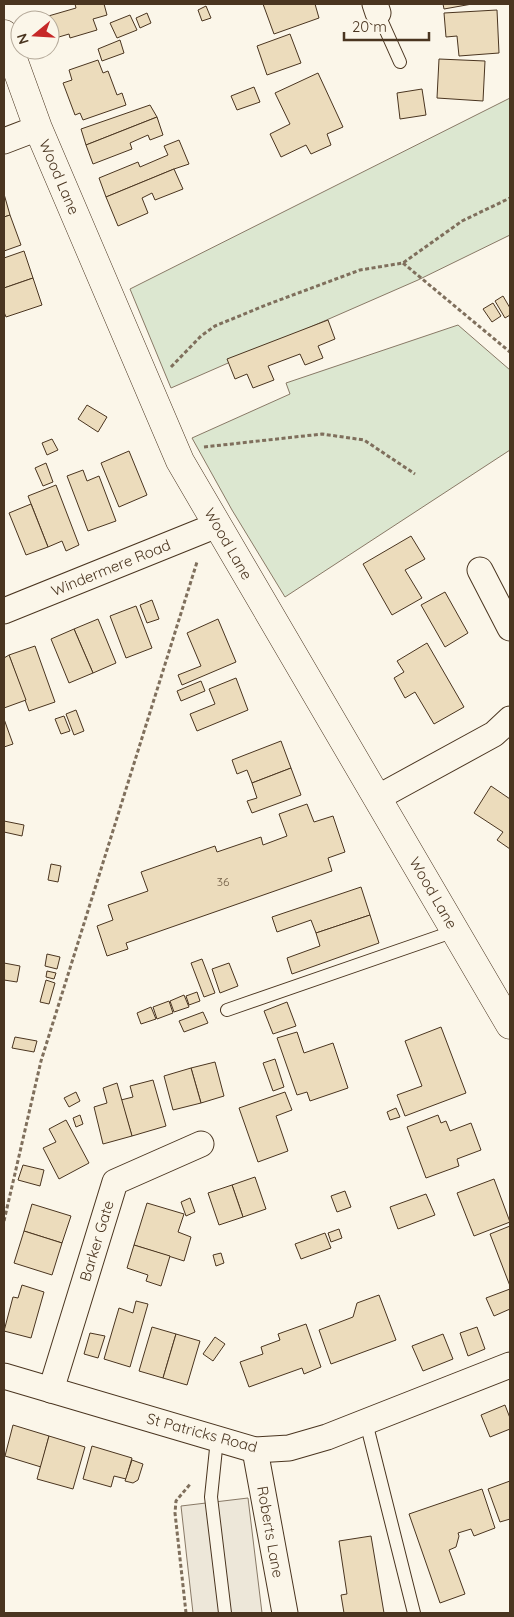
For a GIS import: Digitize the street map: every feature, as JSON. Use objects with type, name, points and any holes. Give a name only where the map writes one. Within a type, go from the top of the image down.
[{"type":"street","name":"Wood Lane","points":[[4,34],[38,128],[180,461],[510,1025]]},
{"type":"street","points":[[4,141],[38,128]]},
{"type":"street","name":"Windermere Road","points":[[4,612],[217,525]]},
{"type":"street","points":[[480,570],[510,628]]},
{"type":"street","points":[[377,798],[494,734],[510,719]]},
{"type":"street","name":"Barker Gate","points":[[51,1390],[115,1182],[201,1144]]},
{"type":"street","name":"St Patricks Road","points":[[4,1376],[217,1445],[255,1450],[289,1448],[326,1437],[510,1365]]},
{"type":"street","name":"Roberts Lane","points":[[255,1450],[285,1613]]},
{"type":"lane","points":[[376,8],[400,62]]},
{"type":"lane","points":[[227,1010],[455,930]]},
{"type":"lane","points":[[366,1422],[414,1613]]},
{"type":"lane","points":[[217,1445],[211,1496],[225,1613]]},
{"type":"path","points":[[150,390],[201,336],[214,326],[360,270],[402,263],[462,222],[510,198]]},
{"type":"path","points":[[402,263],[510,352]]},
{"type":"path","points":[[180,461],[202,447],[322,434],[364,440],[415,474]]},
{"type":"path","points":[[4,1221],[41,1061],[198,560],[217,525]]},
{"type":"path","points":[[186,1613],[175,1513],[176,1501],[217,1445]]},
{"type":"green space","points":[[510,98],[510,235],[418,280],[171,388],[130,289]]},
{"type":"green space","points":[[458,325],[510,370],[510,450],[285,597],[232,510],[192,438],[290,394],[286,383]]},
{"type":"shaded area","points":[[248,1498],[262,1613],[193,1613],[181,1506]]},
{"type":"building","points":[[75,4],[104,4],[107,15],[93,19],[97,30],[70,38],[69,34],[60,37],[60,13],[76,8]]},
{"type":"building","points":[[263,4],[315,4],[319,18],[274,34]]},
{"type":"building","points":[[443,4],[472,4],[444,9]]},
{"type":"building","points":[[206,6],[211,18],[202,21],[198,10]]},
{"type":"building","points":[[497,10],[499,53],[459,56],[457,36],[446,37],[444,13]]},
{"type":"building","points":[[147,13],[151,23],[140,28],[136,18]]},
{"type":"building","points":[[130,15],[137,30],[117,38],[110,23]]},
{"type":"building","points":[[290,34],[301,63],[267,75],[257,46]]},
{"type":"building","points":[[120,40],[124,53],[102,61],[98,49]]},
{"type":"building","points":[[439,59],[485,61],[483,101],[437,98]]},
{"type":"building","points":[[98,60],[103,73],[108,71],[117,95],[122,93],[126,105],[83,120],[80,113],[75,115],[63,83],[72,80],[69,70]]},
{"type":"building","points":[[318,73],[343,127],[327,134],[331,145],[311,154],[306,145],[281,157],[270,134],[290,124],[275,93]]},
{"type":"building","points":[[254,87],[260,102],[237,110],[231,96]]},
{"type":"building","points":[[422,89],[426,115],[400,119],[397,93]]},
{"type":"building","points":[[150,105],[157,117],[86,145],[81,129]]},
{"type":"building","points":[[157,117],[163,135],[150,140],[148,135],[130,143],[132,149],[93,164],[86,145]]},
{"type":"building","points":[[179,140],[189,164],[106,197],[99,178],[138,162],[140,167],[168,155],[164,146]]},
{"type":"building","points":[[174,169],[183,189],[155,200],[152,193],[142,198],[148,213],[118,226],[106,197]]},
{"type":"building","points":[[4,194],[10,215],[4,217]]},
{"type":"building","points":[[10,215],[21,245],[4,251],[4,217]]},
{"type":"building","points":[[24,251],[33,278],[4,288],[4,258]]},
{"type":"building","points":[[33,278],[42,305],[6,317],[4,312],[4,288]]},
{"type":"building","points":[[503,296],[510,308],[510,315],[505,318],[495,301]]},
{"type":"building","points":[[493,303],[501,316],[492,322],[483,309]]},
{"type":"building","points":[[328,320],[335,339],[318,346],[323,358],[305,365],[300,354],[268,366],[274,380],[253,388],[247,374],[235,379],[227,359]]},
{"type":"building","points":[[87,405],[107,417],[98,432],[78,419]]},
{"type":"building","points":[[52,439],[58,450],[47,455],[42,443]]},
{"type":"building","points":[[129,451],[147,495],[119,507],[101,463]]},
{"type":"building","points":[[46,463],[53,482],[43,486],[35,468]]},
{"type":"building","points":[[83,470],[87,481],[99,476],[116,521],[88,531],[67,476]]},
{"type":"building","points":[[56,485],[79,545],[66,551],[62,541],[48,547],[28,496]]},
{"type":"building","points":[[31,504],[48,547],[26,555],[9,513]]},
{"type":"building","points":[[411,536],[425,559],[405,570],[422,598],[392,615],[363,564]]},
{"type":"building","points":[[445,592],[468,633],[445,647],[421,605]]},
{"type":"building","points":[[152,600],[159,619],[147,623],[140,605]]},
{"type":"building","points":[[136,606],[152,648],[126,658],[110,616]]},
{"type":"building","points":[[98,619],[116,663],[93,673],[74,629]]},
{"type":"building","points":[[218,619],[236,662],[182,685],[178,675],[201,666],[187,633]]},
{"type":"building","points":[[74,629],[93,673],[69,683],[51,639]]},
{"type":"building","points":[[427,643],[464,707],[434,724],[415,692],[405,698],[394,678],[404,672],[397,661]]},
{"type":"building","points":[[35,646],[55,702],[29,711],[9,655]]},
{"type":"building","points":[[9,655],[26,700],[4,708],[4,658]]},
{"type":"building","points":[[236,678],[248,710],[197,731],[190,714],[215,704],[209,689]]},
{"type":"building","points":[[201,681],[205,691],[181,701],[177,691]]},
{"type":"building","points":[[76,710],[84,731],[74,735],[66,714]]},
{"type":"building","points":[[64,716],[70,731],[61,734],[55,719]]},
{"type":"building","points":[[4,719],[13,744],[4,747]]},
{"type":"building","points":[[281,741],[291,768],[252,783],[247,770],[237,774],[232,760]]},
{"type":"building","points":[[291,768],[301,795],[252,813],[247,801],[257,798],[252,783]]},
{"type":"building","points":[[491,786],[510,799],[510,849],[497,840],[503,832],[474,813]]},
{"type":"building","points":[[307,804],[314,822],[333,816],[345,852],[328,858],[332,871],[126,943],[128,949],[107,956],[97,926],[113,920],[108,905],[148,891],[141,872],[215,846],[217,852],[261,837],[263,845],[287,836],[279,814]]},
{"type":"building","points":[[4,821],[24,825],[22,836],[4,832]]},
{"type":"building","points":[[51,864],[61,866],[58,882],[48,880]]},
{"type":"building","points":[[361,887],[370,915],[316,933],[311,920],[277,932],[272,917]]},
{"type":"building","points":[[370,915],[379,943],[292,974],[287,958],[320,946],[316,933]]},
{"type":"building","points":[[47,954],[60,957],[57,969],[45,966]]},
{"type":"building","points":[[202,959],[215,993],[204,997],[191,963]]},
{"type":"building","points":[[4,963],[20,966],[17,982],[4,980]]},
{"type":"building","points":[[229,963],[238,986],[220,993],[212,969]]},
{"type":"building","points":[[47,971],[56,973],[54,979],[46,977]]},
{"type":"building","points":[[46,980],[55,983],[49,1004],[40,1002]]},
{"type":"building","points":[[197,992],[200,1001],[189,1005],[186,996]]},
{"type":"building","points":[[184,995],[189,1007],[174,1012],[170,1001]]},
{"type":"building","points":[[169,1001],[173,1013],[157,1019],[153,1007]]},
{"type":"building","points":[[287,1002],[296,1026],[273,1034],[264,1011]]},
{"type":"building","points":[[151,1007],[156,1019],[141,1024],[137,1013]]},
{"type":"building","points":[[203,1012],[208,1023],[184,1032],[179,1021]]},
{"type":"building","points":[[441,1027],[466,1093],[405,1116],[397,1095],[422,1086],[405,1041]]},
{"type":"building","points":[[297,1032],[304,1053],[333,1043],[348,1088],[310,1101],[307,1092],[297,1095],[277,1038]]},
{"type":"building","points":[[15,1037],[37,1041],[34,1052],[12,1048]]},
{"type":"building","points":[[275,1059],[284,1087],[273,1091],[263,1063]]},
{"type":"building","points":[[215,1062],[224,1096],[201,1103],[191,1068]]},
{"type":"building","points":[[191,1068],[201,1103],[173,1110],[164,1076]]},
{"type":"building","points":[[153,1080],[166,1126],[132,1136],[121,1100],[133,1097],[130,1086]]},
{"type":"building","points":[[117,1083],[132,1136],[103,1144],[94,1107],[107,1103],[103,1088]]},
{"type":"building","points":[[76,1092],[80,1101],[69,1107],[64,1098]]},
{"type":"building","points":[[285,1092],[292,1110],[276,1116],[288,1151],[258,1162],[239,1108]]},
{"type":"building","points":[[396,1108],[400,1117],[390,1120],[387,1112]]},
{"type":"building","points":[[80,1115],[83,1124],[76,1127],[73,1118]]},
{"type":"building","points":[[438,1115],[441,1123],[446,1121],[450,1131],[471,1123],[481,1150],[457,1159],[459,1166],[426,1178],[407,1127]]},
{"type":"building","points":[[66,1120],[89,1163],[59,1179],[43,1148],[56,1142],[49,1129]]},
{"type":"building","points":[[23,1165],[44,1170],[40,1186],[18,1180]]},
{"type":"building","points":[[255,1177],[266,1209],[243,1217],[232,1185]]},
{"type":"building","points":[[494,1179],[510,1222],[474,1236],[457,1193]]},
{"type":"building","points":[[232,1185],[243,1217],[219,1225],[208,1193]]},
{"type":"building","points":[[345,1191],[351,1207],[337,1212],[331,1196]]},
{"type":"building","points":[[426,1194],[435,1215],[398,1229],[390,1207]]},
{"type":"building","points":[[190,1198],[195,1212],[186,1216],[181,1202]]},
{"type":"building","points":[[147,1203],[184,1214],[178,1232],[191,1237],[184,1261],[134,1245]]},
{"type":"building","points":[[32,1204],[71,1216],[62,1243],[24,1231]]},
{"type":"building","points":[[510,1226],[510,1286],[490,1234]]},
{"type":"building","points":[[339,1229],[342,1238],[331,1242],[328,1233]]},
{"type":"building","points":[[24,1231],[62,1243],[52,1275],[14,1263]]},
{"type":"building","points":[[325,1233],[331,1248],[301,1259],[295,1244]]},
{"type":"building","points":[[134,1245],[170,1256],[161,1286],[146,1281],[148,1275],[127,1268]]},
{"type":"building","points":[[221,1253],[224,1263],[216,1266],[213,1255]]},
{"type":"building","points":[[22,1285],[44,1292],[31,1338],[4,1331],[13,1297],[18,1298]]},
{"type":"building","points":[[510,1289],[510,1309],[494,1316],[486,1298]]},
{"type":"building","points":[[379,1295],[396,1340],[331,1364],[319,1330],[353,1317],[357,1303]]},
{"type":"building","points":[[136,1301],[148,1304],[130,1367],[104,1359],[119,1308],[133,1313]]},
{"type":"building","points":[[306,1324],[321,1367],[304,1374],[302,1368],[249,1387],[240,1362],[263,1354],[261,1347],[280,1340],[278,1334]]},
{"type":"building","points":[[152,1327],[176,1334],[163,1378],[139,1371]]},
{"type":"building","points":[[477,1327],[485,1349],[468,1356],[460,1333]]},
{"type":"building","points":[[90,1333],[105,1336],[98,1358],[84,1354]]},
{"type":"building","points":[[176,1334],[200,1341],[187,1385],[163,1378]]},
{"type":"building","points":[[443,1334],[453,1359],[423,1371],[412,1346]]},
{"type":"building","points":[[215,1337],[225,1344],[213,1361],[203,1354]]},
{"type":"building","points":[[505,1405],[510,1418],[510,1429],[490,1437],[481,1415]]},
{"type":"building","points":[[13,1425],[49,1436],[41,1467],[5,1456]]},
{"type":"building","points":[[49,1436],[85,1447],[73,1489],[37,1479]]},
{"type":"building","points":[[92,1446],[132,1458],[126,1479],[114,1476],[111,1487],[83,1479]]},
{"type":"building","points":[[132,1460],[143,1464],[138,1480],[133,1483],[125,1481]]},
{"type":"building","points":[[510,1481],[510,1519],[500,1522],[488,1489]]},
{"type":"building","points":[[482,1489],[495,1528],[474,1536],[471,1529],[458,1533],[456,1547],[449,1550],[465,1594],[440,1603],[409,1514]]},
{"type":"building","points":[[371,1536],[384,1613],[344,1613],[341,1595],[347,1594],[339,1541]]}]
